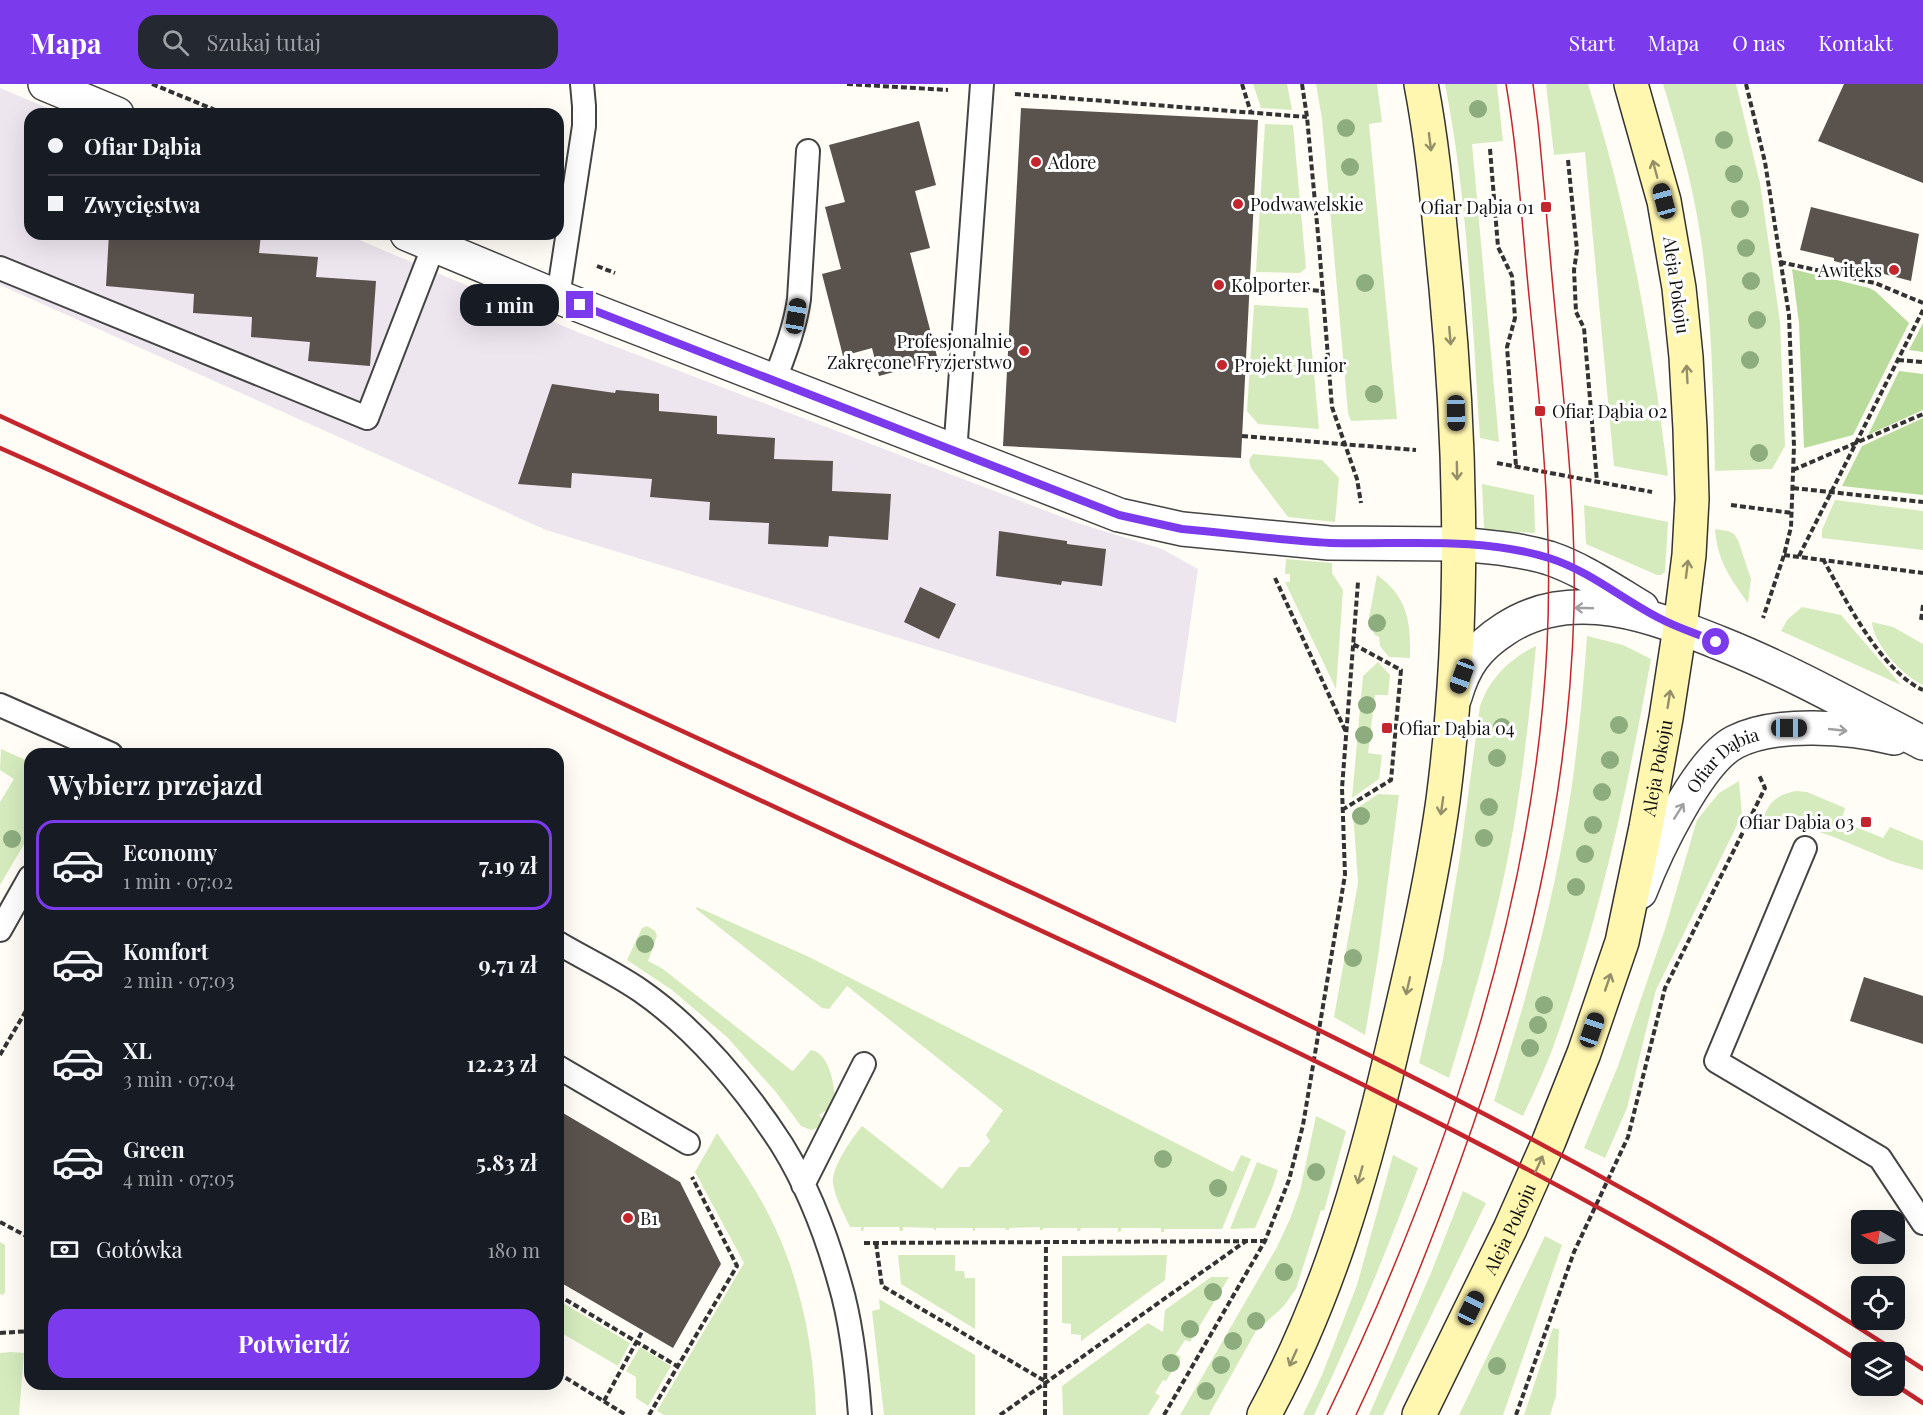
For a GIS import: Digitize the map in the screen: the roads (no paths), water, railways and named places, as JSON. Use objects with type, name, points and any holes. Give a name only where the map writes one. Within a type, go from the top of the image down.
[{"type":"main road","points":[[1264,1415],[1292,1361],[1332,1264],[1350,1210],[1379,1105],[1408,984],[1437,841],[1448,757],[1456,632],[1458,544],[1456,413],[1436,188],[1426,111],[1420,84]]},
{"type":"main road","name":"Aleja Pokoju","points":[[1419,1415],[1510,1229],[1549,1142],[1584,1053],[1622,942],[1646,827],[1671,624],[1689,555],[1692,500],[1686,357],[1679,288],[1664,201],[1631,84]]},
{"type":"street","points":[[45,84],[103,108]]},
{"type":"street","name":"Ofiar Dąbia","points":[[421,240],[558,297],[1119,515],[1182,529],[1329,543],[1458,544],[1511,549],[1560,562],[1591,577],[1671,624]]},
{"type":"street","name":"Ofiar Dąbia","points":[[1451,710],[1468,663],[1489,640],[1518,620],[1548,610],[1586,607],[1624,611],[1671,624],[1785,671],[1923,745]]},
{"type":"street","name":"Ofiar Dąbia","points":[[1622,942],[1643,884],[1671,824],[1699,779],[1720,754],[1733,743],[1747,736],[1789,728],[1877,734],[1923,745]]},
{"type":"lane","points":[[558,297],[584,126],[582,84]]},
{"type":"lane","points":[[955,453],[981,88]]},
{"type":"lane","points":[[774,382],[789,342],[799,299],[808,151]]},
{"type":"lane","points":[[0,268],[367,418],[421,240]]},
{"type":"lane","points":[[0,705],[91,748]]},
{"type":"lane","points":[[1805,848],[1716,1061],[1880,1158],[1923,1223]]},
{"type":"lane","points":[[0,930],[24,888]]},
{"type":"lane","points":[[564,946],[641,991],[689,1030],[735,1081],[783,1146],[827,1243],[843,1297],[853,1353],[860,1415]]},
{"type":"lane","points":[[802,1185],[864,1064]]},
{"type":"lane","points":[[564,1071],[688,1143]]},
{"type":"tram line","points":[[1327,1415],[1369,1325],[1408,1232],[1475,1041],[1502,943],[1523,844],[1538,745],[1547,646],[1547,514],[1542,427],[1514,137],[1506,84]]},
{"type":"tram line","points":[[1356,1415],[1398,1322],[1436,1226],[1505,1027],[1540,890],[1563,751],[1574,609],[1572,504],[1541,149],[1533,84]]},
{"type":"railway","points":[[0,416],[1035,894],[1375,1058],[1599,1175],[1817,1302],[1923,1369]]},
{"type":"railway","points":[[0,448],[1110,963],[1366,1086],[1617,1218],[1741,1289],[1851,1356]]},
{"type":"railway","points":[[1905,1391],[1923,1403]]},
{"type":"place","name":"Adore","points":[[1036,162]]},
{"type":"place","name":"Podwawelskie","points":[[1238,204]]},
{"type":"place","name":"Ofiar Dąbia 01","points":[[1546,207]]},
{"type":"place","name":"Awiteks","points":[[1894,270]]},
{"type":"place","name":"Kolporter","points":[[1219,285]]},
{"type":"place","name":"Profesjonalnie Zakręcone Fryzjerstwo","points":[[1024,351]]},
{"type":"place","name":"Projekt Junior","points":[[1222,365]]},
{"type":"place","name":"Ofiar Dąbia 02","points":[[1540,411]]},
{"type":"place","name":"Ofiar Dąbia 04","points":[[1387,728]]},
{"type":"place","name":"Ofiar Dąbia 03","points":[[1866,822]]},
{"type":"place","name":"B1","points":[[628,1218]]}]
